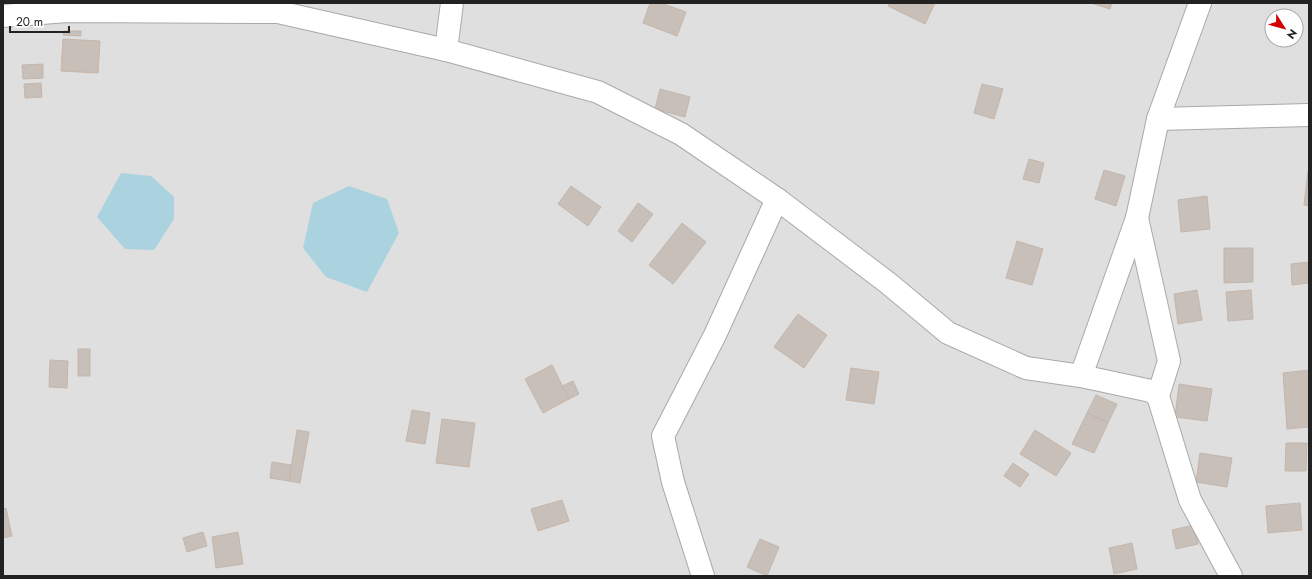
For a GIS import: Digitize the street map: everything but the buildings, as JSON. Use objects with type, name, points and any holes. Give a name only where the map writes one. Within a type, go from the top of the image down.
[{"type":"street","points":[[446,50],[452,3]]},
{"type":"street","points":[[1081,376],[1137,218],[1158,119],[1200,3]]},
{"type":"street","points":[[3,16],[65,7],[278,12],[446,50],[598,92],[681,134],[777,199],[888,283],[948,332],[1026,368],[1081,376],[1151,391],[1158,396]]},
{"type":"street","points":[[1158,119],[1309,115]]},
{"type":"street","points":[[703,576],[673,482],[664,436],[715,335],[777,199]]},
{"type":"street","points":[[1137,218],[1169,361],[1158,396],[1190,500],[1231,576]]},
{"type":"shaded area","points":[[3,3],[1309,3],[1309,576],[3,576]]},
{"type":"water","points":[[121,173],[151,176],[174,197],[174,219],[154,250],[125,249],[97,217]]},
{"type":"water","points":[[349,186],[387,199],[399,233],[367,292],[326,277],[303,248],[313,203]]}]
